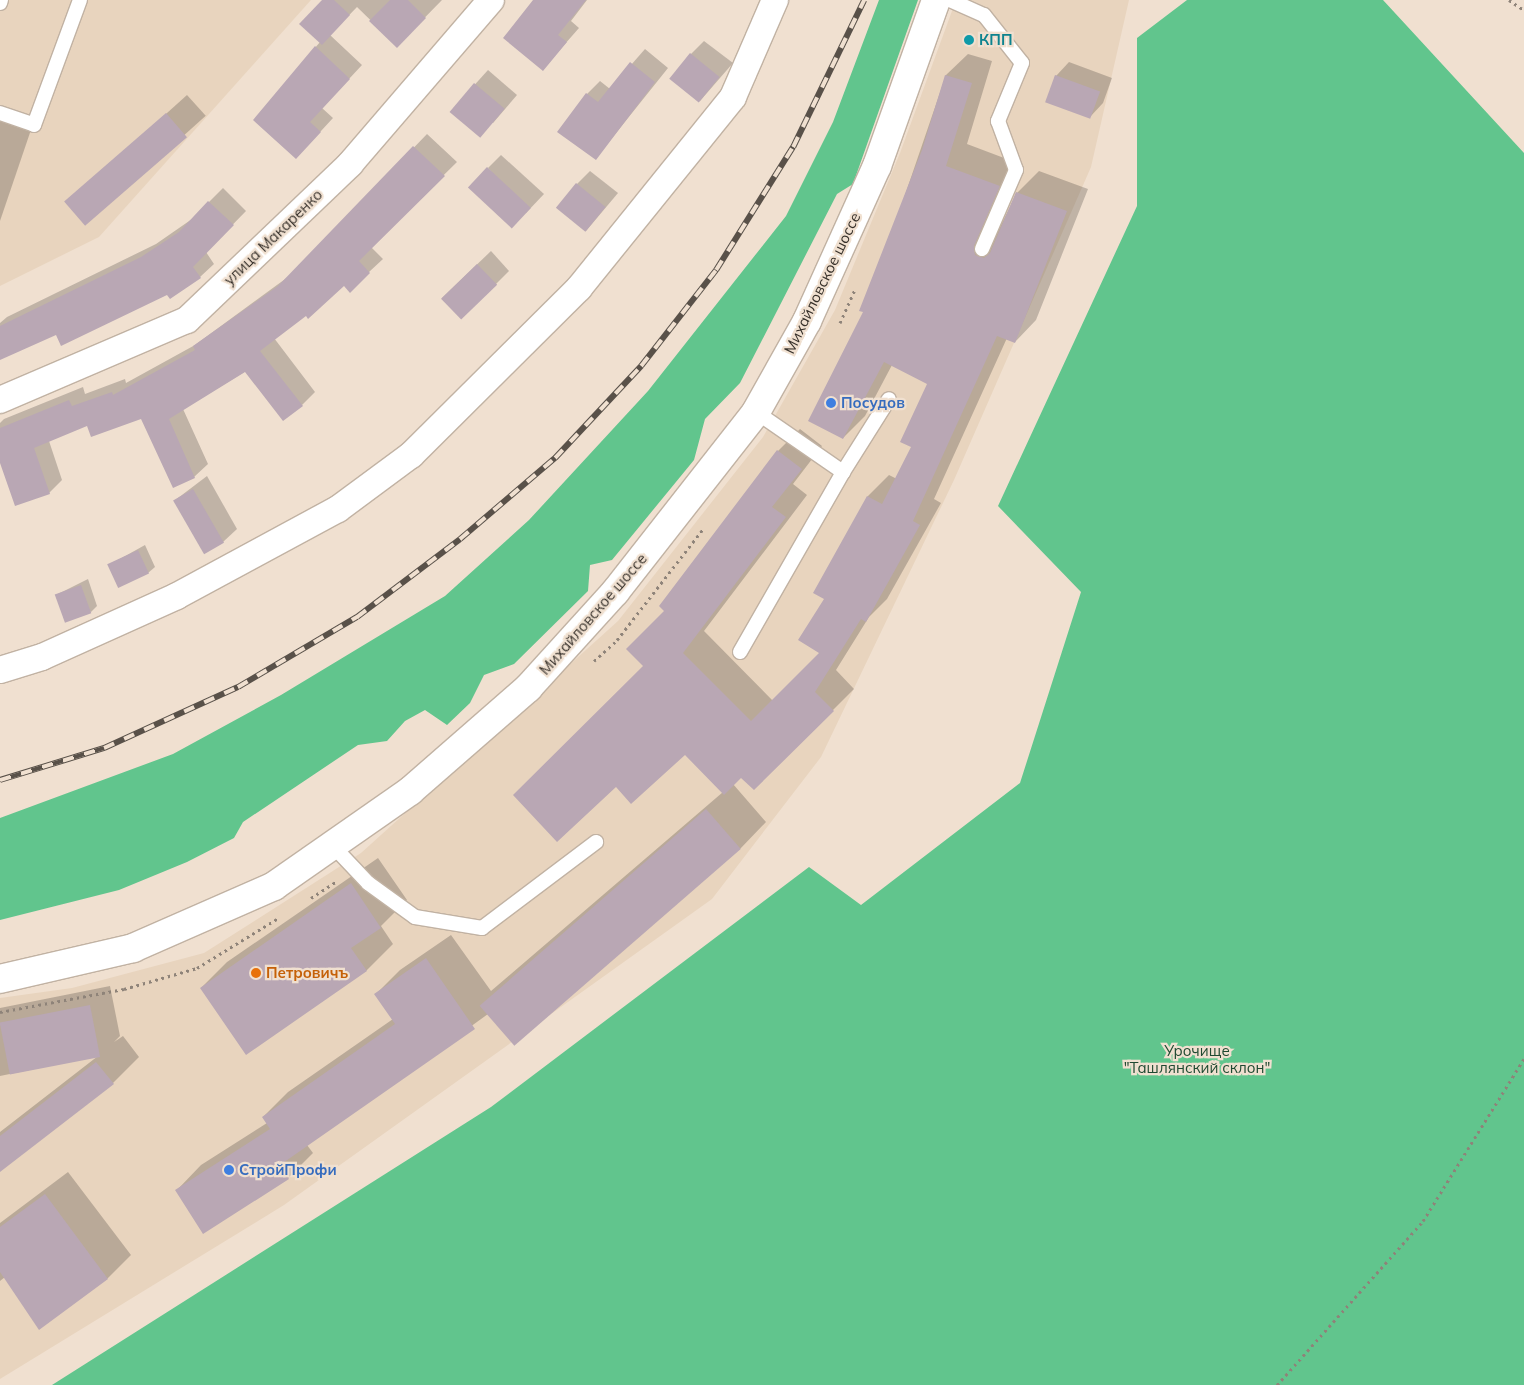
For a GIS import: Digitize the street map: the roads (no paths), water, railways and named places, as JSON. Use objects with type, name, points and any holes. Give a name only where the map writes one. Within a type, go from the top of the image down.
[{"type":"main road","name":"Михайловское шоссе","points":[[0,979],[133,948],[202,921],[274,886],[410,790],[528,688],[615,592],[756,412],[807,321],[877,166],[936,0]]},
{"type":"street","name":"улица Макаренко","points":[[0,400],[187,320],[350,164],[491,0]]},
{"type":"street","points":[[0,670],[42,657],[177,596],[338,509],[411,455],[579,288],[733,97],[775,0]]},
{"type":"lane","points":[[0,113],[34,125],[80,0]]},
{"type":"lane","points":[[950,0],[984,15],[1022,63],[998,121],[1016,170],[982,249]]},
{"type":"lane","points":[[740,652],[843,472],[888,399]]},
{"type":"lane","points":[[756,412],[843,472]]},
{"type":"lane","points":[[333,846],[368,883],[415,917],[482,928],[596,842]]},
{"type":"railway","points":[[0,780],[104,748],[238,687],[357,617],[460,539],[555,458],[641,366],[716,270],[793,147],[864,0]]},
{"type":"place","name":"КПП","points":[[969,40]]},
{"type":"place","name":"Посудов","points":[[831,403]]},
{"type":"place","name":"Петровичъ","points":[[256,973]]},
{"type":"place","name":"СтройПрофи","points":[[229,1170]]},
{"type":"park label","name":"Урочище \"Ташлянский склон\"","points":[[1197,1058]]}]
